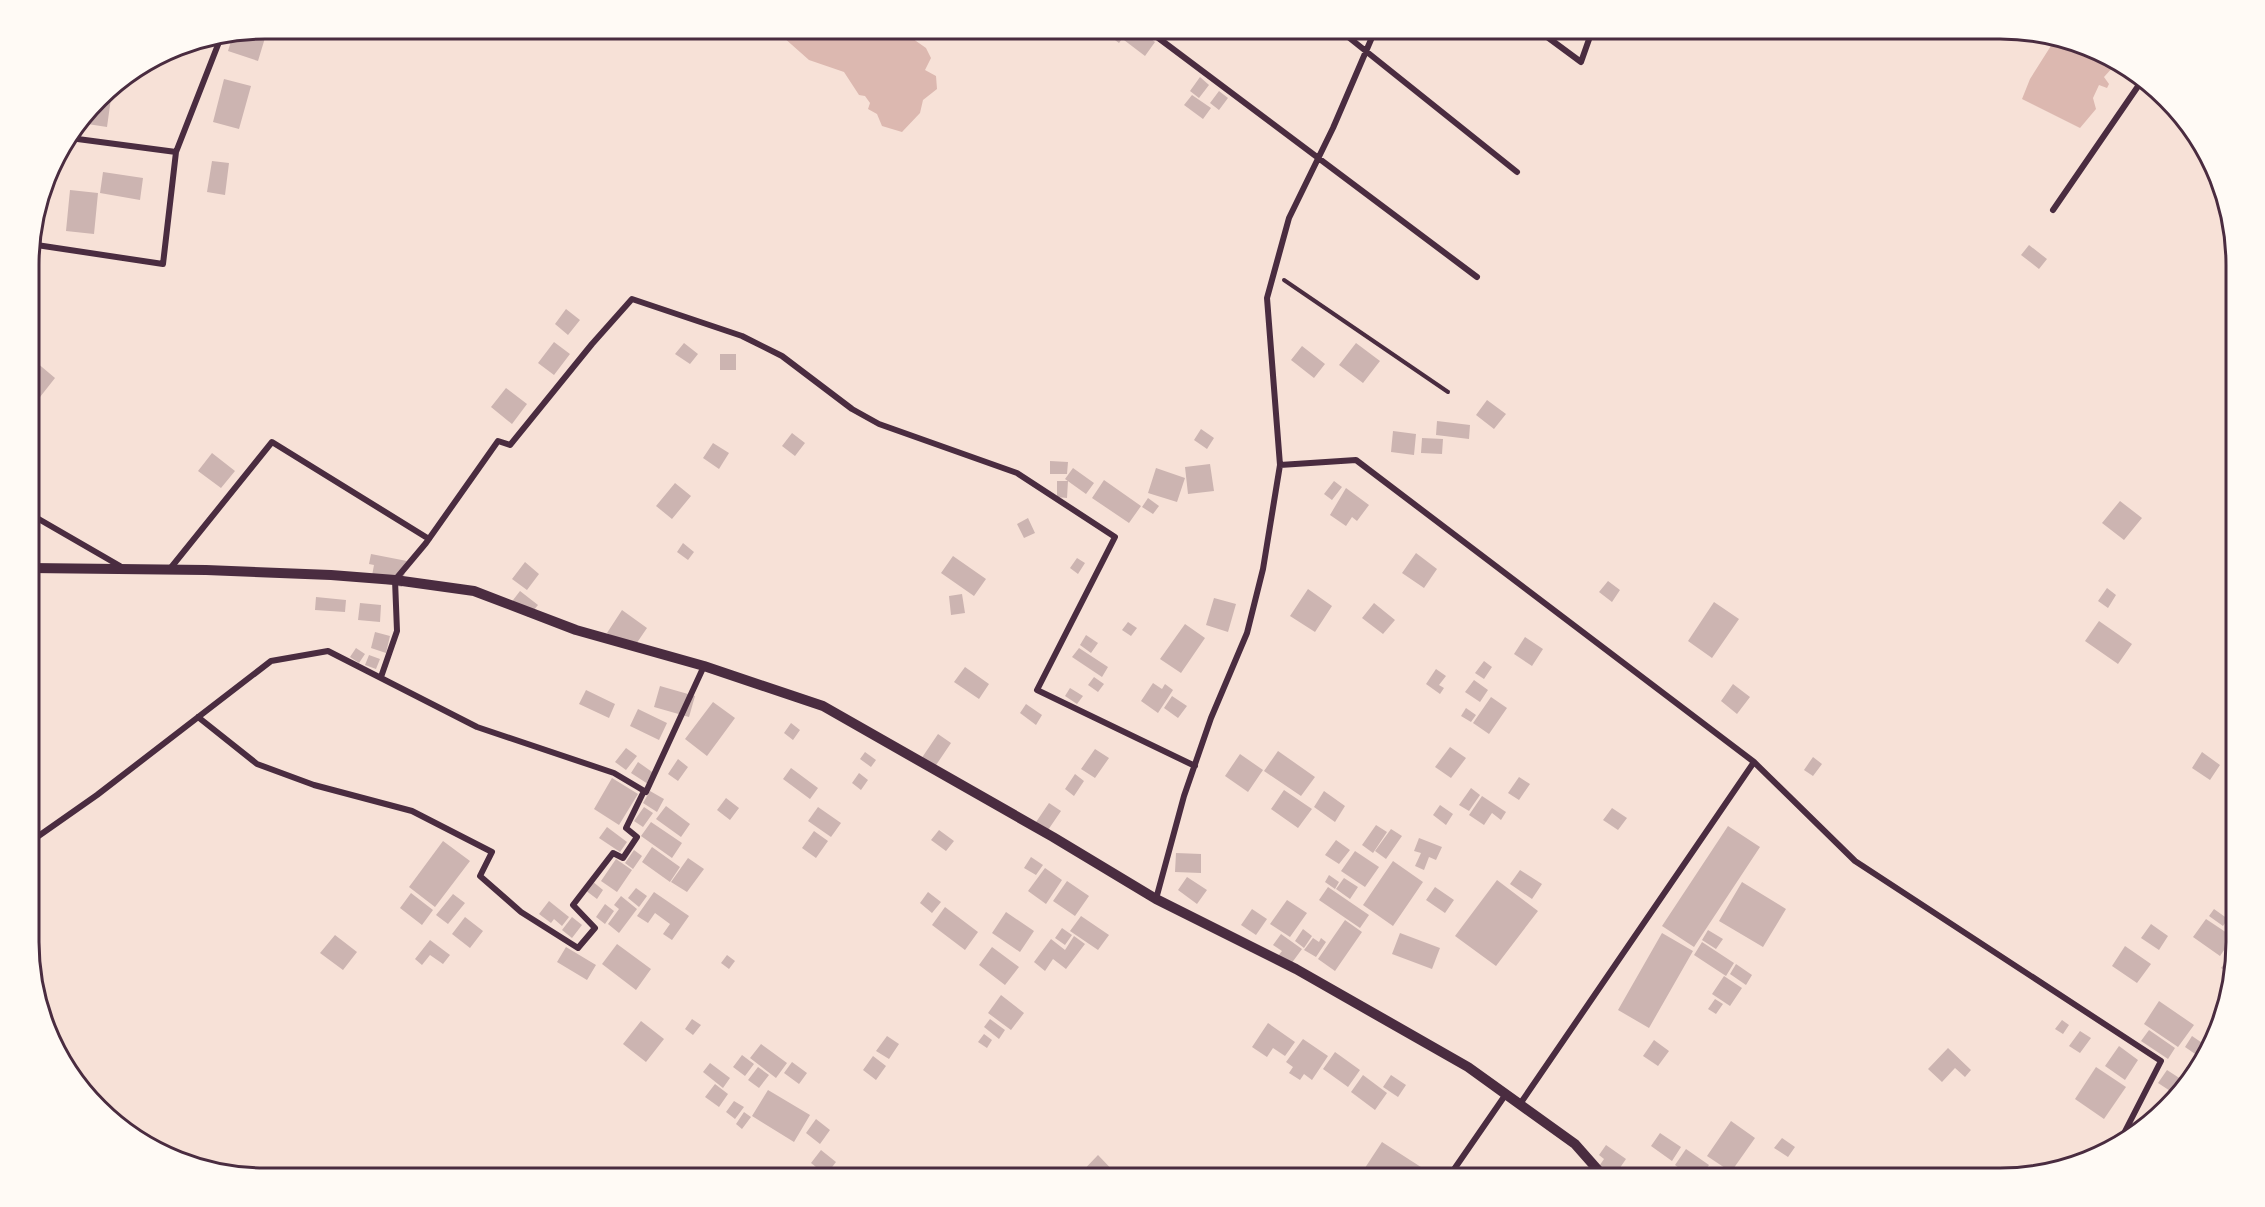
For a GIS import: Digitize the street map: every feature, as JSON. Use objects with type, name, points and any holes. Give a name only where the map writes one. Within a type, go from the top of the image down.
[{"type":"street","points":[[1160,39],[1477,277]]},
{"type":"street","points":[[1352,39],[1517,172]]},
{"type":"street","points":[[1156,899],[1211,718],[1247,633],[1263,568],[1280,465],[1267,298],[1289,218],[1372,39]]},
{"type":"street","points":[[1550,39],[1581,62],[1589,39]]},
{"type":"street","points":[[40,245],[163,264],[176,152],[218,44]]},
{"type":"street","points":[[2053,210],[2138,86]]},
{"type":"street","points":[[77,139],[176,152]]},
{"type":"street","points":[[381,677],[397,631],[395,580],[429,539],[498,441],[510,445],[592,344],[632,299],[742,336],[782,356],[852,409],[879,424],[1017,473],[1115,537],[1037,690],[1195,766]]},
{"type":"street","points":[[168,570],[272,442],[429,539]]},
{"type":"street","points":[[1280,465],[1356,460],[1754,762],[1855,861],[2161,1061],[2126,1130]]},
{"type":"street","points":[[39,519],[113,564],[136,570]]},
{"type":"street","points":[[39,568],[331,575],[395,580],[474,591],[576,630],[704,666],[823,706],[1053,837],[1156,899],[1296,969],[1468,1067],[1575,1144],[1596,1168]]},
{"type":"street","points":[[39,836],[97,795],[271,661],[328,651],[477,727],[614,773],[644,791]]},
{"type":"street","points":[[198,717],[256,764],[314,785],[412,811],[492,852],[480,876],[521,912],[578,948],[595,928],[573,905],[613,853],[623,858],[637,837],[626,828],[644,791],[646,792],[704,666]]},
{"type":"street","points":[[1520,1104],[1754,762]]},
{"type":"street","points":[[1455,1168],[1506,1094]]},
{"type":"path","points":[[1274,273],[1448,392]]},
{"type":"shaded area","points":[[785,39],[913,39],[926,48],[931,58],[925,70],[936,76],[937,89],[923,100],[920,113],[902,132],[882,126],[877,114],[868,109],[870,103],[865,96],[859,95],[844,72],[809,60]]},
{"type":"shaded area","points":[[2051,45],[2087,56],[2112,68],[2104,77],[2109,84],[2107,88],[2099,85],[2093,98],[2096,109],[2080,128],[2022,99],[2030,79]]},
{"type":"building","points":[[265,39],[258,61],[228,51],[231,42]]},
{"type":"building","points":[[1151,39],[1155,42],[1145,56],[1124,40]]},
{"type":"building","points":[[1200,77],[1209,85],[1199,98],[1190,91]]},
{"type":"building","points":[[224,79],[251,86],[239,129],[213,122]]},
{"type":"building","points":[[1219,91],[1228,98],[1219,110],[1210,103]]},
{"type":"building","points":[[1192,95],[1211,108],[1203,119],[1184,105]]},
{"type":"building","points":[[111,100],[107,127],[88,124]]},
{"type":"building","points":[[212,161],[229,163],[225,195],[207,192]]},
{"type":"building","points":[[103,172],[143,178],[140,200],[100,193]]},
{"type":"building","points":[[70,190],[98,193],[94,234],[66,231]]},
{"type":"building","points":[[2029,245],[2047,259],[2039,269],[2021,255]]},
{"type":"building","points":[[566,309],[580,320],[568,335],[555,324]]},
{"type":"building","points":[[554,342],[570,354],[554,375],[538,363]]},
{"type":"building","points":[[684,343],[698,354],[690,364],[675,354]]},
{"type":"building","points":[[1356,343],[1380,361],[1363,383],[1339,365]]},
{"type":"building","points":[[1302,346],[1325,364],[1314,378],[1291,360]]},
{"type":"building","points":[[720,354],[736,354],[736,370],[720,370]]},
{"type":"building","points":[[39,365],[55,378],[39,398]]},
{"type":"building","points":[[506,388],[527,404],[512,424],[491,407]]},
{"type":"building","points":[[1487,400],[1506,414],[1494,429],[1476,415]]},
{"type":"building","points":[[1437,421],[1470,425],[1469,439],[1436,435]]},
{"type":"building","points":[[1201,429],[1214,438],[1207,449],[1194,440]]},
{"type":"building","points":[[1393,431],[1416,434],[1414,455],[1391,452]]},
{"type":"building","points":[[792,433],[805,443],[795,456],[782,446]]},
{"type":"building","points":[[1422,438],[1443,439],[1442,454],[1421,453]]},
{"type":"building","points":[[713,443],[729,453],[719,469],[703,458]]},
{"type":"building","points":[[212,453],[235,471],[221,488],[198,471]]},
{"type":"building","points":[[1050,461],[1068,462],[1067,474],[1050,474]]},
{"type":"building","points":[[1210,464],[1214,491],[1188,494],[1185,467]]},
{"type":"building","points":[[1073,468],[1094,483],[1086,494],[1065,479]]},
{"type":"building","points":[[1156,468],[1185,478],[1177,502],[1148,493]]},
{"type":"building","points":[[1104,480],[1141,506],[1129,523],[1092,498]]},
{"type":"building","points":[[1057,481],[1068,481],[1067,498],[1057,497]]},
{"type":"building","points":[[1334,481],[1342,487],[1332,500],[1324,494]]},
{"type":"building","points":[[675,483],[691,496],[672,519],[656,506]]},
{"type":"building","points":[[1346,488],[1369,505],[1357,521],[1352,517],[1346,526],[1330,515]]},
{"type":"building","points":[[1148,498],[1159,506],[1153,514],[1142,507]]},
{"type":"building","points":[[2120,501],[2142,518],[2124,540],[2102,523]]},
{"type":"building","points":[[1028,518],[1035,533],[1024,538],[1017,524]]},
{"type":"building","points":[[683,543],[694,552],[688,560],[677,552]]},
{"type":"building","points":[[1416,553],[1437,569],[1424,588],[1402,573]]},
{"type":"building","points":[[371,554],[407,561],[402,587],[371,581],[374,565],[369,564]]},
{"type":"building","points":[[953,556],[986,579],[974,596],[941,573]]},
{"type":"building","points":[[1077,558],[1085,563],[1078,574],[1070,568]]},
{"type":"building","points":[[525,562],[539,574],[527,590],[512,579]]},
{"type":"building","points":[[1608,581],[1620,590],[1612,602],[1599,592]]},
{"type":"building","points":[[2107,588],[2116,595],[2108,608],[2098,601]]},
{"type":"building","points":[[1308,589],[1332,606],[1315,632],[1290,616]]},
{"type":"building","points":[[520,591],[538,605],[528,617],[510,604]]},
{"type":"building","points":[[962,594],[965,613],[951,615],[949,596]]},
{"type":"building","points":[[316,597],[346,600],[345,612],[315,610]]},
{"type":"building","points":[[1214,598],[1236,604],[1228,632],[1206,625]]},
{"type":"building","points":[[1714,602],[1739,619],[1712,658],[1688,641]]},
{"type":"building","points":[[360,603],[381,605],[380,622],[358,620]]},
{"type":"building","points":[[1374,603],[1395,620],[1383,634],[1362,618]]},
{"type":"building","points":[[622,610],[647,628],[632,650],[607,633]]},
{"type":"building","points":[[2099,621],[2132,644],[2118,664],[2085,641]]},
{"type":"building","points":[[1128,622],[1137,628],[1131,636],[1122,630]]},
{"type":"building","points":[[1185,624],[1205,638],[1181,673],[1160,659]]},
{"type":"building","points":[[375,632],[390,636],[386,653],[371,648]]},
{"type":"building","points":[[1086,635],[1098,643],[1091,653],[1080,645]]},
{"type":"building","points":[[1525,637],[1543,649],[1532,666],[1514,654]]},
{"type":"building","points":[[356,648],[365,654],[359,663],[350,657]]},
{"type":"building","points":[[1079,648],[1108,667],[1102,677],[1072,657]]},
{"type":"building","points":[[369,655],[380,659],[376,669],[365,665]]},
{"type":"building","points":[[1484,661],[1492,667],[1484,679],[1475,673]]},
{"type":"building","points":[[965,667],[989,684],[979,699],[954,682]]},
{"type":"building","points":[[1436,669],[1446,676],[1439,685],[1444,688],[1440,694],[1426,684]]},
{"type":"building","points":[[1094,677],[1104,684],[1098,692],[1088,685]]},
{"type":"building","points":[[1474,680],[1488,690],[1480,702],[1465,692]]},
{"type":"building","points":[[1153,683],[1162,689],[1165,684],[1173,690],[1158,713],[1141,701]]},
{"type":"building","points":[[1733,684],[1750,697],[1737,714],[1721,701]]},
{"type":"building","points":[[660,686],[695,696],[689,717],[654,707]]},
{"type":"building","points":[[1070,688],[1083,696],[1077,704],[1065,696]]},
{"type":"building","points":[[586,690],[615,704],[609,718],[579,704]]},
{"type":"building","points":[[1172,696],[1187,706],[1178,718],[1164,708]]},
{"type":"building","points":[[1491,697],[1507,708],[1489,734],[1473,723]]},
{"type":"building","points":[[713,702],[735,718],[707,756],[685,739]]},
{"type":"building","points":[[1026,704],[1042,715],[1036,725],[1020,713]]},
{"type":"building","points":[[1466,708],[1476,715],[1471,722],[1461,716]]},
{"type":"building","points":[[638,709],[667,723],[659,740],[630,726]]},
{"type":"building","points":[[791,723],[800,730],[793,740],[784,733]]},
{"type":"building","points":[[938,734],[951,743],[932,771],[919,762]]},
{"type":"building","points":[[1450,747],[1466,758],[1451,778],[1435,767]]},
{"type":"building","points":[[626,748],[637,756],[626,770],[615,762]]},
{"type":"building","points":[[1095,749],[1109,758],[1095,778],[1081,769]]},
{"type":"building","points":[[1278,751],[1315,777],[1301,796],[1264,771]]},
{"type":"building","points":[[865,752],[876,760],[871,767],[860,759]]},
{"type":"building","points":[[2202,752],[2220,765],[2210,780],[2192,768]]},
{"type":"building","points":[[1240,754],[1263,770],[1248,792],[1225,776]]},
{"type":"building","points":[[1813,757],[1822,764],[1813,776],[1804,770]]},
{"type":"building","points":[[678,759],[688,767],[678,781],[668,774]]},
{"type":"building","points":[[638,762],[655,774],[648,784],[631,773]]},
{"type":"building","points":[[791,768],[818,788],[810,799],[783,779]]},
{"type":"building","points":[[859,773],[868,780],[861,790],[852,783]]},
{"type":"building","points":[[1075,774],[1084,781],[1074,796],[1065,789]]},
{"type":"building","points":[[1519,777],[1530,784],[1519,800],[1508,793]]},
{"type":"building","points":[[612,778],[638,794],[619,825],[594,809]]},
{"type":"building","points":[[1471,788],[1480,795],[1469,811],[1459,805]]},
{"type":"building","points":[[1284,790],[1312,809],[1298,828],[1271,809]]},
{"type":"building","points":[[650,791],[664,799],[657,812],[643,803]]},
{"type":"building","points":[[1324,791],[1345,806],[1335,822],[1314,807]]},
{"type":"building","points":[[1482,796],[1506,812],[1501,820],[1492,813],[1484,825],[1469,815]]},
{"type":"building","points":[[726,798],[739,808],[730,820],[717,810]]},
{"type":"building","points":[[1049,803],[1061,811],[1046,833],[1034,825]]},
{"type":"building","points":[[1440,805],[1453,814],[1446,825],[1433,815]]},
{"type":"building","points":[[666,806],[690,824],[681,837],[656,819]]},
{"type":"building","points":[[644,807],[653,813],[643,827],[634,821]]},
{"type":"building","points":[[818,807],[841,823],[831,837],[808,821]]},
{"type":"building","points":[[1612,808],[1627,818],[1618,830],[1603,820]]},
{"type":"building","points":[[651,822],[682,843],[672,858],[641,836]]},
{"type":"building","points":[[1376,825],[1387,832],[1373,853],[1362,845]]},
{"type":"building","points":[[1728,826],[1760,847],[1694,947],[1662,926]]},
{"type":"building","points":[[607,827],[627,842],[620,852],[599,838]]},
{"type":"building","points":[[1391,829],[1402,836],[1386,859],[1375,851]]},
{"type":"building","points":[[939,830],[954,841],[946,851],[931,840]]},
{"type":"building","points":[[814,831],[828,841],[816,858],[802,848]]},
{"type":"building","points":[[1419,838],[1442,847],[1436,860],[1429,857],[1424,870],[1415,866],[1421,853],[1414,851]]},
{"type":"building","points":[[1336,840],[1350,850],[1339,864],[1325,855]]},
{"type":"building","points":[[443,841],[470,861],[435,907],[409,887]]},
{"type":"building","points":[[652,847],[680,867],[670,882],[642,862]]},
{"type":"building","points":[[634,850],[642,856],[633,869],[625,863]]},
{"type":"building","points":[[1355,851],[1379,867],[1365,887],[1341,871]]},
{"type":"building","points":[[1176,853],[1201,854],[1201,873],[1175,872]]},
{"type":"building","points":[[1031,857],[1043,865],[1036,875],[1024,868]]},
{"type":"building","points":[[688,858],[704,869],[687,892],[671,882]]},
{"type":"building","points":[[616,859],[632,870],[617,892],[601,881]]},
{"type":"building","points":[[1393,861],[1423,882],[1393,926],[1363,905]]},
{"type":"building","points":[[1045,868],[1062,880],[1046,904],[1028,891]]},
{"type":"building","points":[[1520,870],[1542,884],[1532,899],[1510,884]]},
{"type":"building","points":[[1329,875],[1339,882],[1335,889],[1325,882]]},
{"type":"building","points":[[1187,877],[1207,890],[1197,904],[1178,890]]},
{"type":"building","points":[[1344,878],[1358,887],[1350,899],[1336,889]]},
{"type":"building","points":[[1497,880],[1538,911],[1496,966],[1455,936]]},
{"type":"building","points":[[592,881],[603,890],[597,899],[585,890]]},
{"type":"building","points":[[1067,881],[1089,896],[1075,916],[1053,901]]},
{"type":"building","points":[[1742,882],[1786,909],[1763,947],[1719,921]]},
{"type":"building","points":[[1328,887],[1369,915],[1360,928],[1319,900]]},
{"type":"building","points":[[1435,887],[1454,900],[1445,913],[1426,900]]},
{"type":"building","points":[[636,888],[647,896],[639,907],[628,898]]},
{"type":"building","points":[[654,892],[689,916],[672,940],[663,934],[670,924],[655,913],[648,923],[637,916]]},
{"type":"building","points":[[928,892],[941,902],[932,913],[920,903]]},
{"type":"building","points":[[411,893],[433,910],[422,925],[400,908]]},
{"type":"building","points":[[453,894],[465,903],[448,924],[436,915]]},
{"type":"building","points":[[621,896],[637,909],[619,933],[608,924],[619,909],[614,905]]},
{"type":"building","points":[[1287,900],[1307,913],[1290,937],[1270,924]]},
{"type":"building","points":[[549,901],[569,917],[562,926],[554,919],[551,923],[539,914]]},
{"type":"building","points":[[605,904],[614,911],[605,924],[596,917]]},
{"type":"building","points":[[945,907],[978,932],[965,950],[932,925]]},
{"type":"building","points":[[1252,909],[1267,919],[1256,935],[1241,925]]},
{"type":"building","points":[[2214,909],[2226,918],[2226,922],[2223,926],[2209,916]]},
{"type":"building","points":[[1006,912],[1034,931],[1020,952],[992,933]]},
{"type":"building","points":[[1081,916],[1109,935],[1098,950],[1070,931]]},
{"type":"building","points":[[465,917],[483,931],[470,948],[452,934]]},
{"type":"building","points":[[572,917],[582,925],[572,938],[562,930]]},
{"type":"building","points":[[2206,919],[2226,932],[2226,947],[2220,956],[2193,937]]},
{"type":"building","points":[[1345,920],[1362,932],[1335,971],[1318,959]]},
{"type":"building","points":[[2151,924],[2168,936],[2159,950],[2141,938]]},
{"type":"building","points":[[1062,928],[1072,935],[1065,945],[1055,938]]},
{"type":"building","points":[[1303,929],[1312,936],[1304,948],[1295,941]]},
{"type":"building","points":[[1708,930],[1723,939],[1716,949],[1702,940]]},
{"type":"building","points":[[1400,933],[1440,948],[1432,969],[1392,954]]},
{"type":"building","points":[[1662,933],[1693,951],[1649,1028],[1618,1010]]},
{"type":"building","points":[[1281,934],[1302,949],[1291,964],[1278,956],[1282,951],[1273,945]]},
{"type":"building","points":[[335,935],[357,952],[343,970],[320,953]]},
{"type":"building","points":[[1074,936],[1085,944],[1066,969],[1053,959],[1045,971],[1034,962],[1051,939],[1065,950]]},
{"type":"building","points":[[1313,938],[1319,942],[1321,938],[1326,942],[1316,957],[1304,950]]},
{"type":"building","points":[[430,940],[450,955],[443,964],[430,955],[422,965],[415,959]]},
{"type":"building","points":[[1702,942],[1734,963],[1726,976],[1694,955]]},
{"type":"building","points":[[617,944],[651,969],[636,990],[602,964]]},
{"type":"building","points":[[2125,946],[2151,964],[2137,983],[2112,966]]},
{"type":"building","points":[[566,947],[596,965],[587,980],[557,962]]},
{"type":"building","points":[[992,947],[1019,967],[1005,985],[979,965]]},
{"type":"building","points":[[727,955],[735,961],[729,969],[721,963]]},
{"type":"building","points":[[1736,964],[1752,975],[1746,985],[1730,974]]},
{"type":"building","points":[[1724,976],[1742,988],[1730,1006],[1712,994]]},
{"type":"building","points":[[1001,995],[1024,1013],[1011,1030],[988,1013]]},
{"type":"building","points":[[1715,999],[1723,1004],[1716,1014],[1708,1009]]},
{"type":"building","points":[[2159,1001],[2194,1025],[2178,1047],[2144,1024]]},
{"type":"building","points":[[692,1019],[701,1025],[693,1035],[685,1029]]},
{"type":"building","points":[[990,1019],[1005,1030],[999,1039],[984,1027]]},
{"type":"building","points":[[2062,1020],[2069,1025],[2063,1034],[2055,1029]]},
{"type":"building","points":[[641,1021],[664,1039],[646,1062],[623,1044]]},
{"type":"building","points":[[1268,1023],[1295,1042],[1285,1056],[1273,1048],[1267,1057],[1252,1047]]},
{"type":"building","points":[[2149,1030],[2175,1048],[2168,1059],[2141,1041]]},
{"type":"building","points":[[2080,1031],[2091,1038],[2080,1053],[2069,1046]]},
{"type":"building","points":[[984,1034],[992,1040],[987,1048],[978,1042]]},
{"type":"building","points":[[887,1036],[899,1044],[889,1059],[876,1051]]},
{"type":"building","points":[[2192,1036],[2202,1043],[2196,1055],[2185,1047]]},
{"type":"building","points":[[1303,1039],[1328,1056],[1312,1080],[1304,1074],[1300,1080],[1289,1073],[1293,1067],[1286,1062]]},
{"type":"building","points":[[1654,1040],[1669,1051],[1658,1066],[1643,1056]]},
{"type":"building","points":[[761,1044],[787,1063],[776,1078],[750,1058]]},
{"type":"building","points":[[2119,1046],[2138,1060],[2125,1080],[2105,1066]]},
{"type":"building","points":[[1948,1048],[1971,1070],[1965,1077],[1955,1068],[1942,1082],[1928,1069]]},
{"type":"building","points":[[1335,1052],[1360,1070],[1348,1087],[1323,1069]]},
{"type":"building","points":[[742,1055],[754,1064],[745,1076],[733,1067]]},
{"type":"building","points":[[873,1056],[886,1066],[876,1080],[863,1070]]},
{"type":"building","points":[[792,1062],[807,1073],[799,1084],[784,1073]]},
{"type":"building","points":[[710,1063],[730,1078],[723,1088],[703,1072]]},
{"type":"building","points":[[758,1067],[769,1075],[759,1088],[748,1080]]},
{"type":"building","points":[[2096,1067],[2126,1087],[2104,1119],[2075,1099]]},
{"type":"building","points":[[2167,1070],[2180,1079],[2170,1091],[2158,1083]]},
{"type":"building","points":[[1363,1075],[1387,1093],[1375,1110],[1351,1092]]},
{"type":"building","points":[[1391,1075],[1406,1085],[1398,1097],[1383,1087]]},
{"type":"building","points":[[715,1084],[728,1094],[719,1107],[705,1097]]},
{"type":"building","points":[[768,1090],[810,1115],[794,1142],[752,1116]]},
{"type":"building","points":[[734,1101],[744,1107],[735,1119],[726,1112]]},
{"type":"building","points":[[744,1112],[751,1117],[742,1129],[736,1124]]},
{"type":"building","points":[[816,1119],[830,1130],[820,1144],[806,1133]]},
{"type":"building","points":[[1731,1121],[1755,1138],[1734,1168],[1725,1168],[1707,1156]]},
{"type":"building","points":[[1660,1133],[1681,1147],[1672,1161],[1651,1146]]},
{"type":"building","points":[[1782,1138],[1795,1147],[1788,1157],[1774,1148]]},
{"type":"building","points":[[1382,1142],[1422,1168],[1365,1168]]},
{"type":"building","points":[[1606,1145],[1626,1159],[1620,1168],[1598,1168],[1604,1159],[1599,1155]]},
{"type":"building","points":[[1686,1149],[1709,1165],[1707,1168],[1679,1168],[1675,1165]]},
{"type":"building","points":[[821,1150],[836,1162],[831,1168],[817,1168],[811,1163]]},
{"type":"building","points":[[1098,1155],[1110,1168],[1086,1168]]}]
